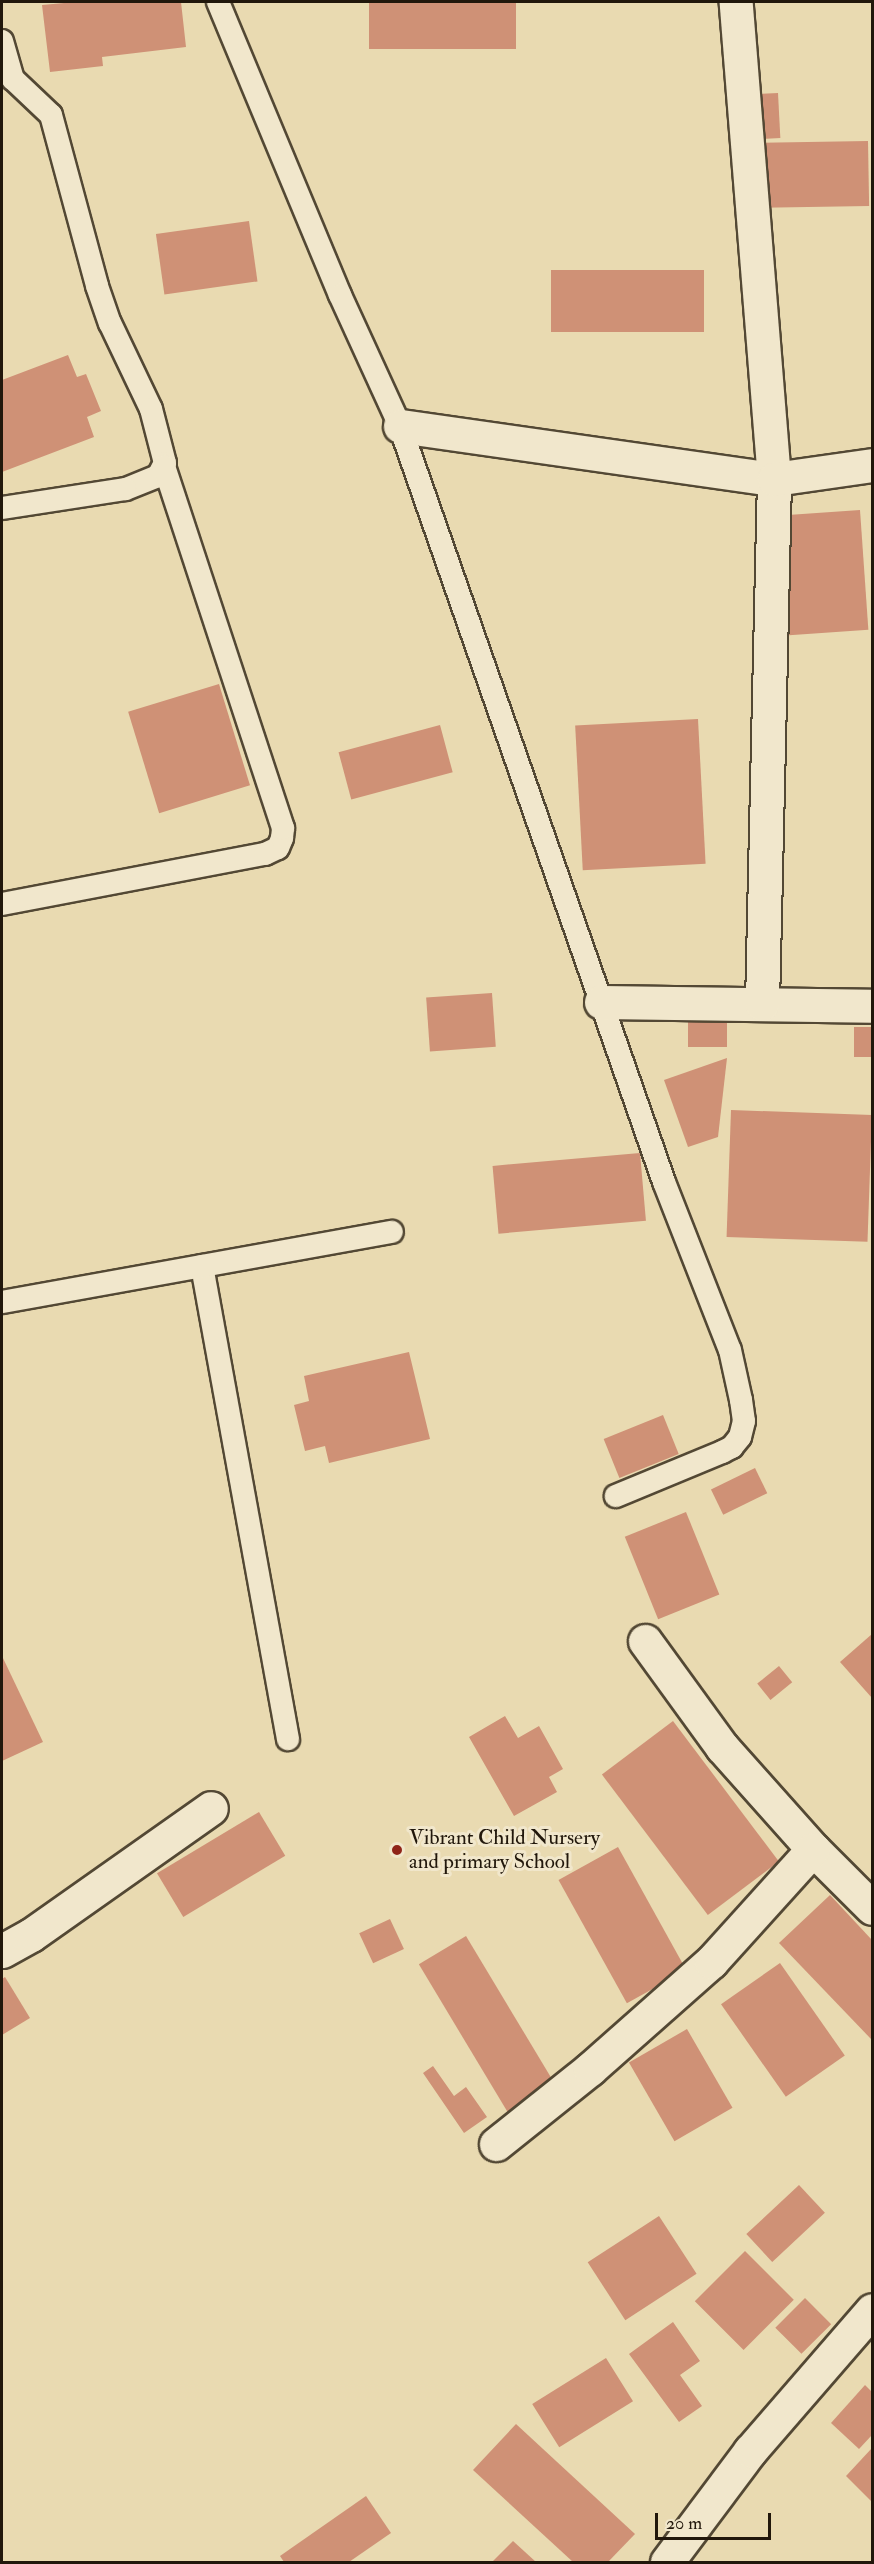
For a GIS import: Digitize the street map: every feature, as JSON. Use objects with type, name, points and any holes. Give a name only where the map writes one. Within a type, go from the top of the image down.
[{"type":"street","points":[[736,2],[774,479],[762,1004]]},
{"type":"street","points":[[400,426],[774,479],[873,465]]},
{"type":"street","points":[[601,1002],[873,1006]]},
{"type":"street","points":[[645,1641],[722,1747],[813,1849],[873,1908]]},
{"type":"street","points":[[2,1951],[31,1935],[211,1808]]},
{"type":"street","points":[[496,2144],[590,2069],[711,1962],[813,1849]]},
{"type":"street","points":[[667,2562],[750,2451],[873,2310]]},
{"type":"lane","points":[[218,2],[340,295],[400,426],[664,1182],[730,1350],[744,1421],[740,1437],[732,1447],[616,1496]]},
{"type":"lane","points":[[2,41],[13,79],[51,115],[97,286],[110,323],[151,409],[164,466],[283,828],[278,848],[266,855],[2,904]]},
{"type":"lane","points":[[2,508],[125,489],[158,476],[164,466]]},
{"type":"lane","points":[[2,1302],[392,1232]]},
{"type":"lane","points":[[202,1266],[288,1738]]},
{"type":"building","points":[[75,2],[181,2],[186,47],[102,57],[103,66],[50,72],[42,5]]},
{"type":"building","points":[[369,2],[516,2],[516,49],[369,49]]},
{"type":"building","points":[[778,93],[780,138],[757,139],[755,94]]},
{"type":"building","points":[[868,141],[869,206],[757,208],[756,143]]},
{"type":"building","points":[[249,221],[257,281],[164,294],[156,234]]},
{"type":"building","points":[[551,270],[704,270],[704,332],[551,332]]},
{"type":"building","points":[[68,355],[77,377],[86,374],[101,411],[87,417],[94,437],[2,472],[2,380]]},
{"type":"building","points":[[860,510],[868,630],[786,635],[777,516]]},
{"type":"building","points":[[219,684],[250,785],[159,813],[128,712]]},
{"type":"building","points":[[698,719],[706,864],[583,870],[575,725]]},
{"type":"building","points":[[440,725],[453,772],[351,800],[339,752]]},
{"type":"building","points":[[492,993],[496,1047],[430,1051],[426,998]]},
{"type":"building","points":[[688,1021],[727,1021],[727,1047],[688,1047]]},
{"type":"building","points":[[854,1027],[872,1027],[872,1057],[854,1057]]},
{"type":"building","points":[[727,1058],[718,1137],[688,1147],[664,1080]]},
{"type":"building","points":[[731,1110],[872,1115],[867,1242],[727,1237]]},
{"type":"building","points":[[640,1153],[646,1221],[498,1234],[493,1166]]},
{"type":"building","points":[[409,1352],[430,1439],[329,1463],[325,1446],[305,1451],[294,1405],[309,1401],[304,1376]]},
{"type":"building","points":[[663,1415],[679,1454],[619,1478],[604,1439]]},
{"type":"building","points":[[755,1468],[767,1493],[723,1515],[711,1489]]},
{"type":"building","points":[[686,1512],[719,1595],[658,1619],[625,1537]]},
{"type":"building","points":[[872,1634],[872,1698],[840,1662]]},
{"type":"building","points":[[2,1656],[43,1742],[2,1761]]},
{"type":"building","points":[[779,1666],[792,1682],[770,1700],[757,1684]]},
{"type":"building","points":[[505,1716],[518,1738],[539,1726],[563,1769],[549,1777],[557,1792],[514,1816],[469,1737]]},
{"type":"building","points":[[673,1721],[779,1862],[708,1915],[602,1775]]},
{"type":"building","points":[[259,1812],[285,1856],[183,1917],[157,1873]]},
{"type":"building","points":[[618,1847],[686,1970],[627,2003],[559,1880]]},
{"type":"building","points":[[830,1895],[872,1940],[871,2039],[779,1943]]},
{"type":"building","points":[[390,1919],[404,1949],[373,1963],[359,1933]]},
{"type":"building","points":[[466,1936],[555,2083],[507,2112],[419,1964]]},
{"type":"building","points":[[780,1963],[845,2056],[786,2097],[721,2004]]},
{"type":"building","points":[[5,1977],[30,2018],[2,2035],[2,1979]]},
{"type":"building","points":[[687,2029],[732,2108],[674,2141],[629,2062]]},
{"type":"building","points":[[433,2066],[454,2096],[466,2087],[487,2117],[464,2133],[423,2073]]},
{"type":"building","points":[[799,2185],[825,2213],[772,2262],[746,2234]]},
{"type":"building","points":[[659,2216],[697,2274],[625,2320],[588,2262]]},
{"type":"building","points":[[745,2251],[794,2300],[744,2350],[695,2301]]},
{"type":"building","points":[[805,2298],[831,2324],[801,2354],[775,2328]]},
{"type":"building","points":[[673,2322],[700,2361],[680,2375],[702,2406],[679,2422],[629,2354]]},
{"type":"building","points":[[606,2358],[633,2401],[559,2447],[532,2404]]},
{"type":"building","points":[[865,2385],[872,2392],[872,2435],[859,2449],[831,2423]]},
{"type":"building","points":[[516,2424],[635,2534],[608,2562],[573,2562],[473,2470]]},
{"type":"building","points":[[872,2448],[872,2502],[846,2476]]},
{"type":"building","points":[[366,2496],[391,2533],[349,2562],[284,2562],[280,2556]]},
{"type":"building","points":[[513,2541],[536,2562],[492,2562]]},
{"type":"place","name":"Vibrant Child Nursery and primary School","points":[[397,1850]]}]
